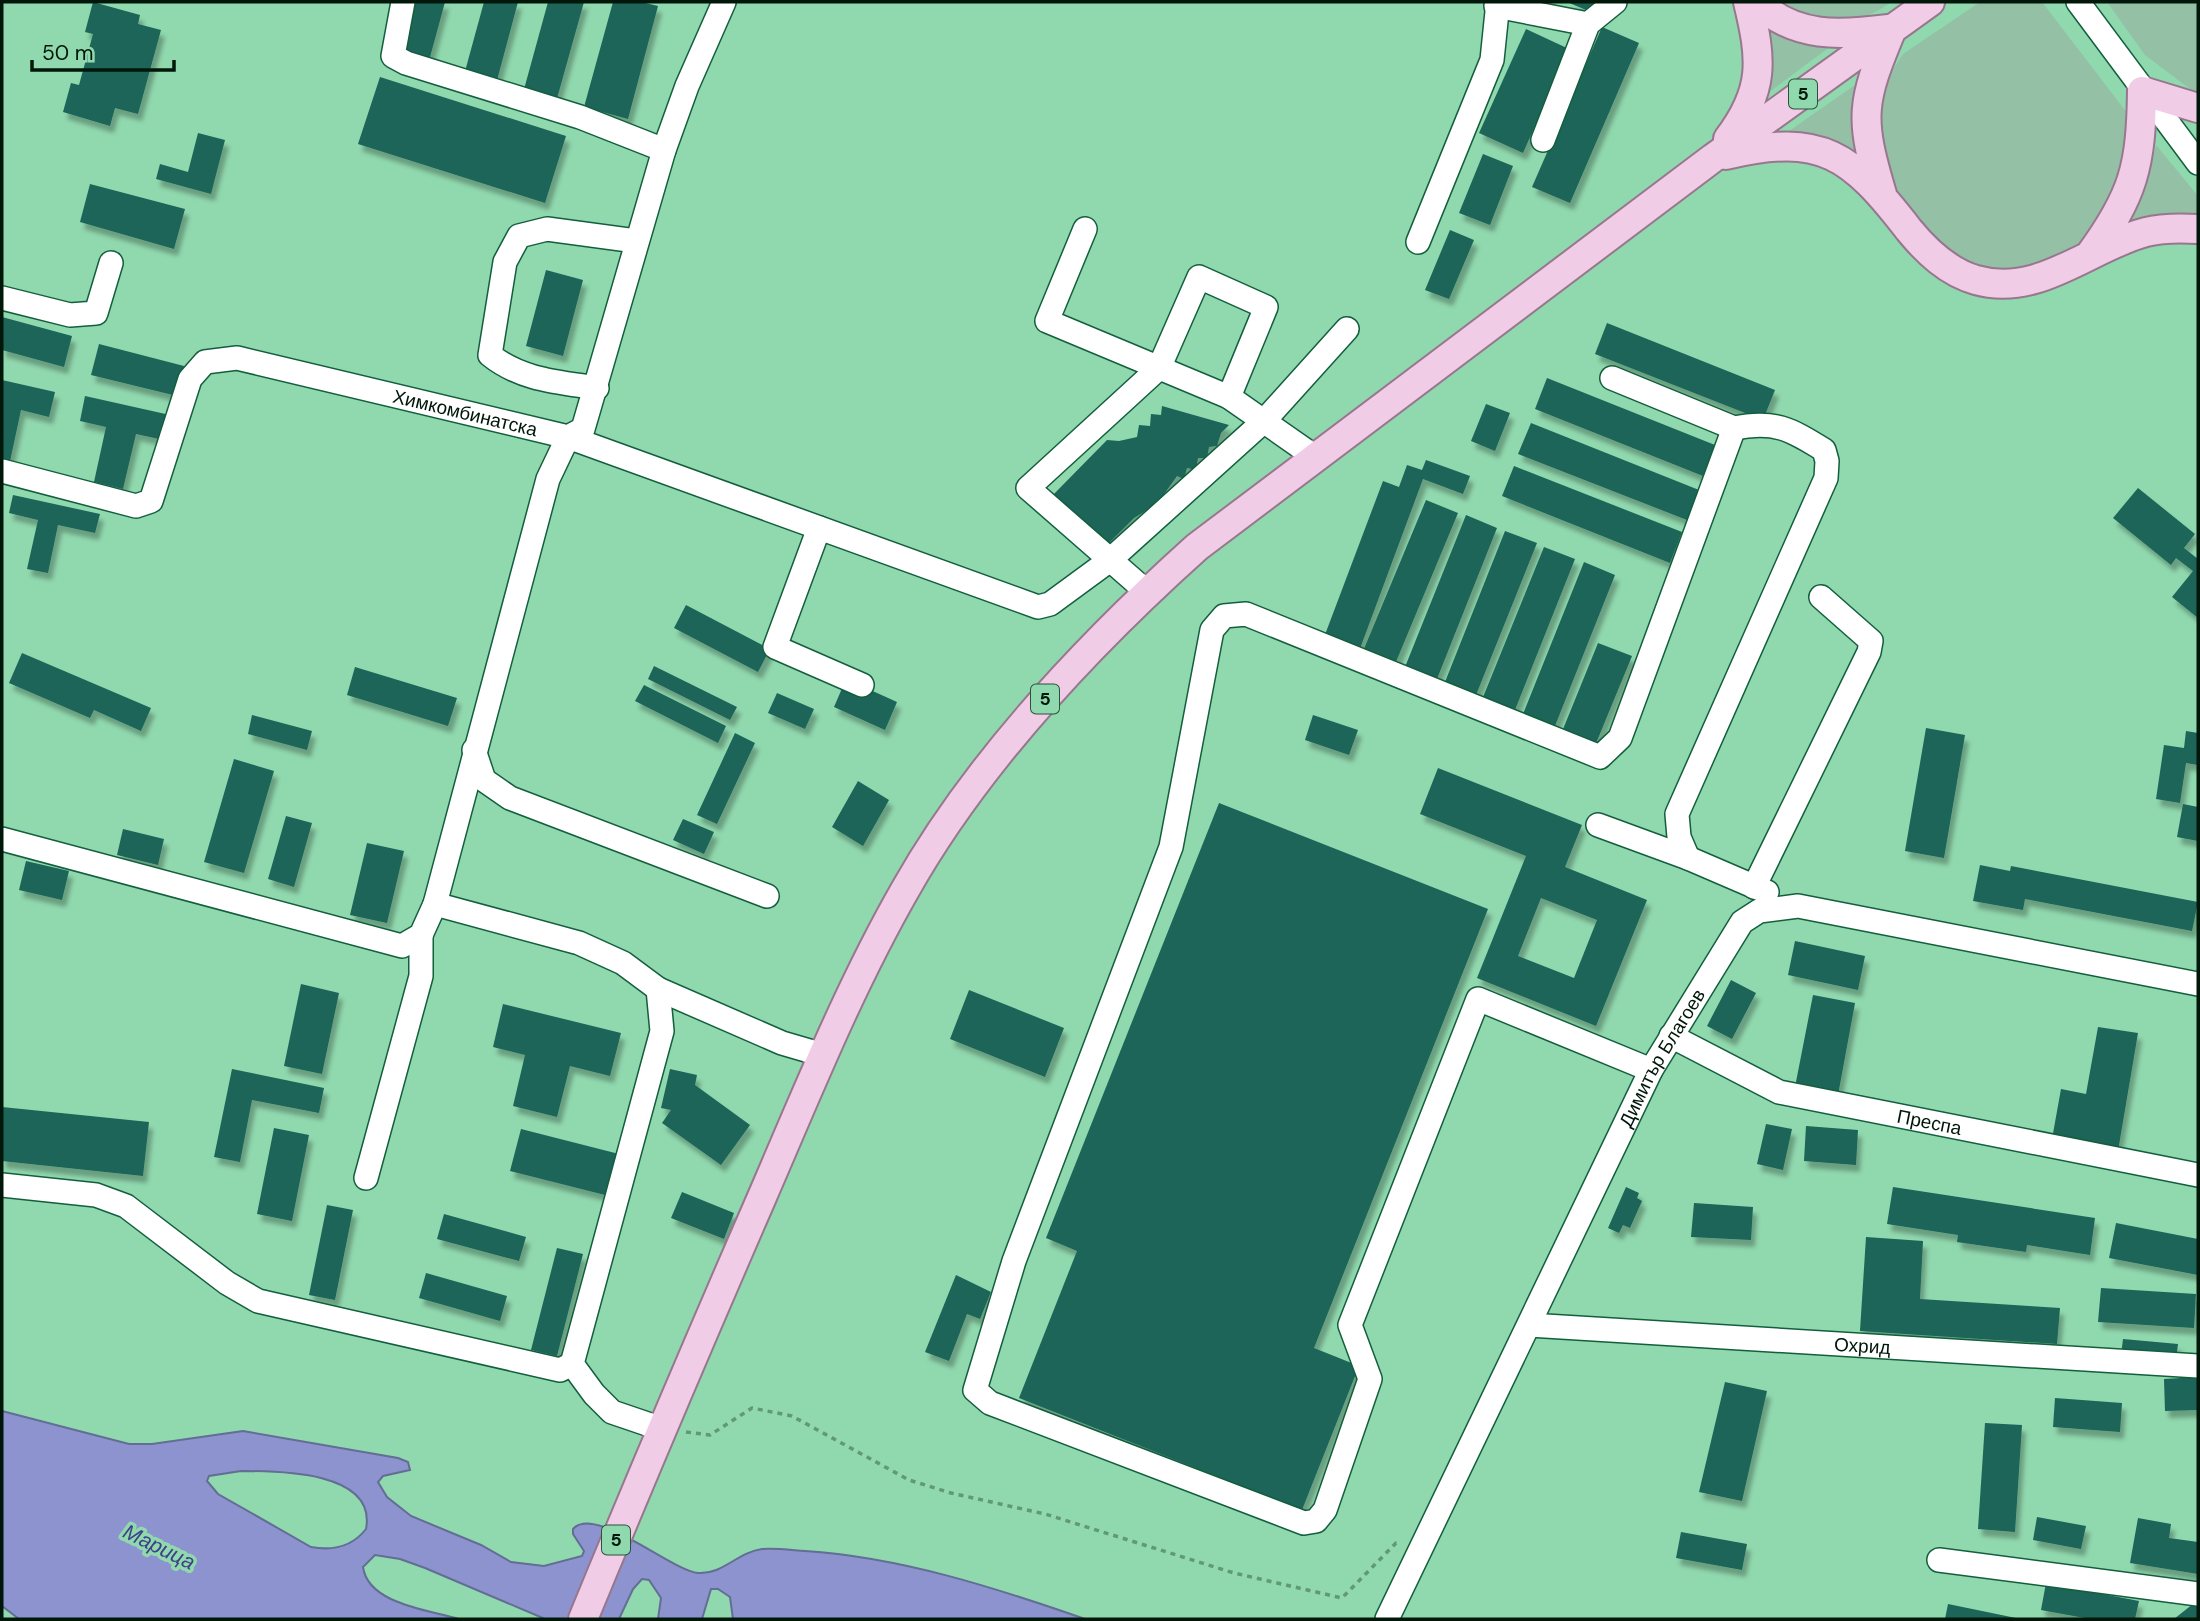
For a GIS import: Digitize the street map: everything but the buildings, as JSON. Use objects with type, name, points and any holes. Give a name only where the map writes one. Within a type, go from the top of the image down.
[{"type":"main road","points":[[1713,159],[1742,120],[1755,95],[1760,64],[1748,2]]},
{"type":"main road","points":[[1757,2],[1771,15],[1794,27],[1821,33],[1842,34],[1892,29],[1870,87],[1864,119],[1866,137],[1883,196]]},
{"type":"main road","name":"5","points":[[583,1619],[823,1055],[906,888],[971,790],[1065,674],[1196,547],[1713,159],[1930,2]]},
{"type":"main road","points":[[2089,256],[2116,219],[2137,169],[2142,91],[2198,108]]},
{"type":"main road","points":[[1713,159],[1787,144],[1817,149],[1838,157],[1854,168],[1883,196],[1919,243],[1940,262],[1978,281],[2026,282],[2056,273],[2145,232],[2198,229]]},
{"type":"street","points":[[403,2],[393,55],[406,63],[580,117],[664,150]]},
{"type":"street","points":[[366,1178],[421,976],[421,934],[435,904],[548,479],[568,437],[583,429],[664,150],[687,86],[724,2]]},
{"type":"street","points":[[1543,139],[1588,24],[1615,2]]},
{"type":"street","points":[[2078,2],[2198,163]]},
{"type":"street","points":[[1419,242],[1492,60],[1497,4],[1588,24]]},
{"type":"street","points":[[597,388],[529,377],[507,369],[490,355],[505,262],[519,236],[547,229],[636,241]]},
{"type":"street","points":[[1085,229],[1047,321],[1229,397],[1315,457]]},
{"type":"street","points":[[2,298],[71,314],[96,313],[111,263]]},
{"type":"street","points":[[1147,592],[1028,488],[1159,368],[1199,277],[1266,307],[1229,397]]},
{"type":"street","points":[[568,437],[1038,607],[1050,604],[1110,560],[1264,421],[1347,329]]},
{"type":"street","name":"Химкомбинатска","points":[[2,471],[136,506],[151,501],[190,379],[205,362],[237,358],[568,437]]},
{"type":"street","points":[[1612,378],[1734,428],[1749,425],[1786,427],[1824,450],[1827,461],[1826,478],[1677,814],[1679,837],[1688,858]]},
{"type":"street","points":[[1651,1070],[1478,999],[1350,1325],[1370,1379],[1325,1510],[1316,1521],[1304,1523],[1015,1413],[990,1403],[975,1390],[1014,1261],[1171,847],[1212,630],[1224,616],[1246,614],[1600,757],[1620,738],[1734,428]]},
{"type":"street","points":[[820,528],[775,647],[862,685]]},
{"type":"street","points":[[1754,887],[1869,652],[1871,641],[1821,597]]},
{"type":"street","points":[[474,750],[484,780],[510,798],[767,895]]},
{"type":"street","points":[[1598,825],[1688,858],[1798,906]]},
{"type":"street","points":[[2,839],[402,946],[421,934]]},
{"type":"street","points":[[435,904],[579,943],[623,963],[658,989],[782,1043],[823,1055]]},
{"type":"street","name":"Димитър Благоев","points":[[1387,1619],[1651,1070],[1742,922],[1759,911],[1798,906],[2198,984]]},
{"type":"street","points":[[2,1185],[96,1195],[126,1206],[227,1283],[258,1301],[560,1370],[572,1364],[662,1031],[658,989]]},
{"type":"street","name":"Преспа","points":[[1671,1036],[1779,1092],[2198,1175]]},
{"type":"street","name":"Охрид","points":[[1529,1325],[2198,1366]]},
{"type":"street","points":[[572,1364],[594,1394],[612,1412],[662,1429]]},
{"type":"street","points":[[1940,1560],[2198,1594]]},
{"type":"path","points":[[662,1429],[710,1435],[752,1408],[792,1416],[909,1480],[951,1493],[1045,1514],[1234,1573],[1342,1598],[1396,1543],[1424,1542]]},
{"type":"green space","points":[[1777,2],[1891,2],[1863,17],[1834,21],[1805,16]]},
{"type":"green space","points":[[1980,2],[2042,2],[2134,122],[2126,181],[2093,236],[2036,265],[1991,270],[1946,254],[1897,192],[1878,134],[1878,93],[1903,54]]},
{"type":"green space","points":[[2107,2],[2198,2],[2198,95],[2145,55]]},
{"type":"green space","points":[[1760,23],[1831,46],[1760,99]]},
{"type":"green space","points":[[1855,85],[1851,126],[1859,158],[1785,134]]},
{"type":"green space","points":[[2156,145],[2198,196],[2198,221],[2116,237],[2142,193]]},
{"type":"water","name":"Марица","points":[[2,1411],[129,1444],[152,1444],[243,1431],[398,1458],[408,1462],[410,1470],[383,1476],[378,1482],[387,1497],[411,1516],[481,1545],[511,1562],[544,1566],[582,1556],[584,1551],[573,1534],[573,1529],[583,1524],[598,1525],[615,1531],[686,1570],[698,1573],[715,1571],[745,1554],[762,1549],[841,1554],[947,1576],[1085,1619],[733,1619],[730,1597],[718,1589],[711,1589],[702,1619],[658,1619],[661,1598],[649,1580],[642,1579],[633,1589],[619,1619],[545,1619],[425,1568],[400,1559],[375,1555],[363,1567],[367,1579],[376,1589],[402,1604],[459,1619],[19,1619],[2,1606]],"holes":[[[241,1471],[300,1474],[341,1485],[356,1495],[365,1510],[366,1529],[355,1540],[342,1546],[311,1547],[218,1494],[207,1481],[209,1476]]]}]
